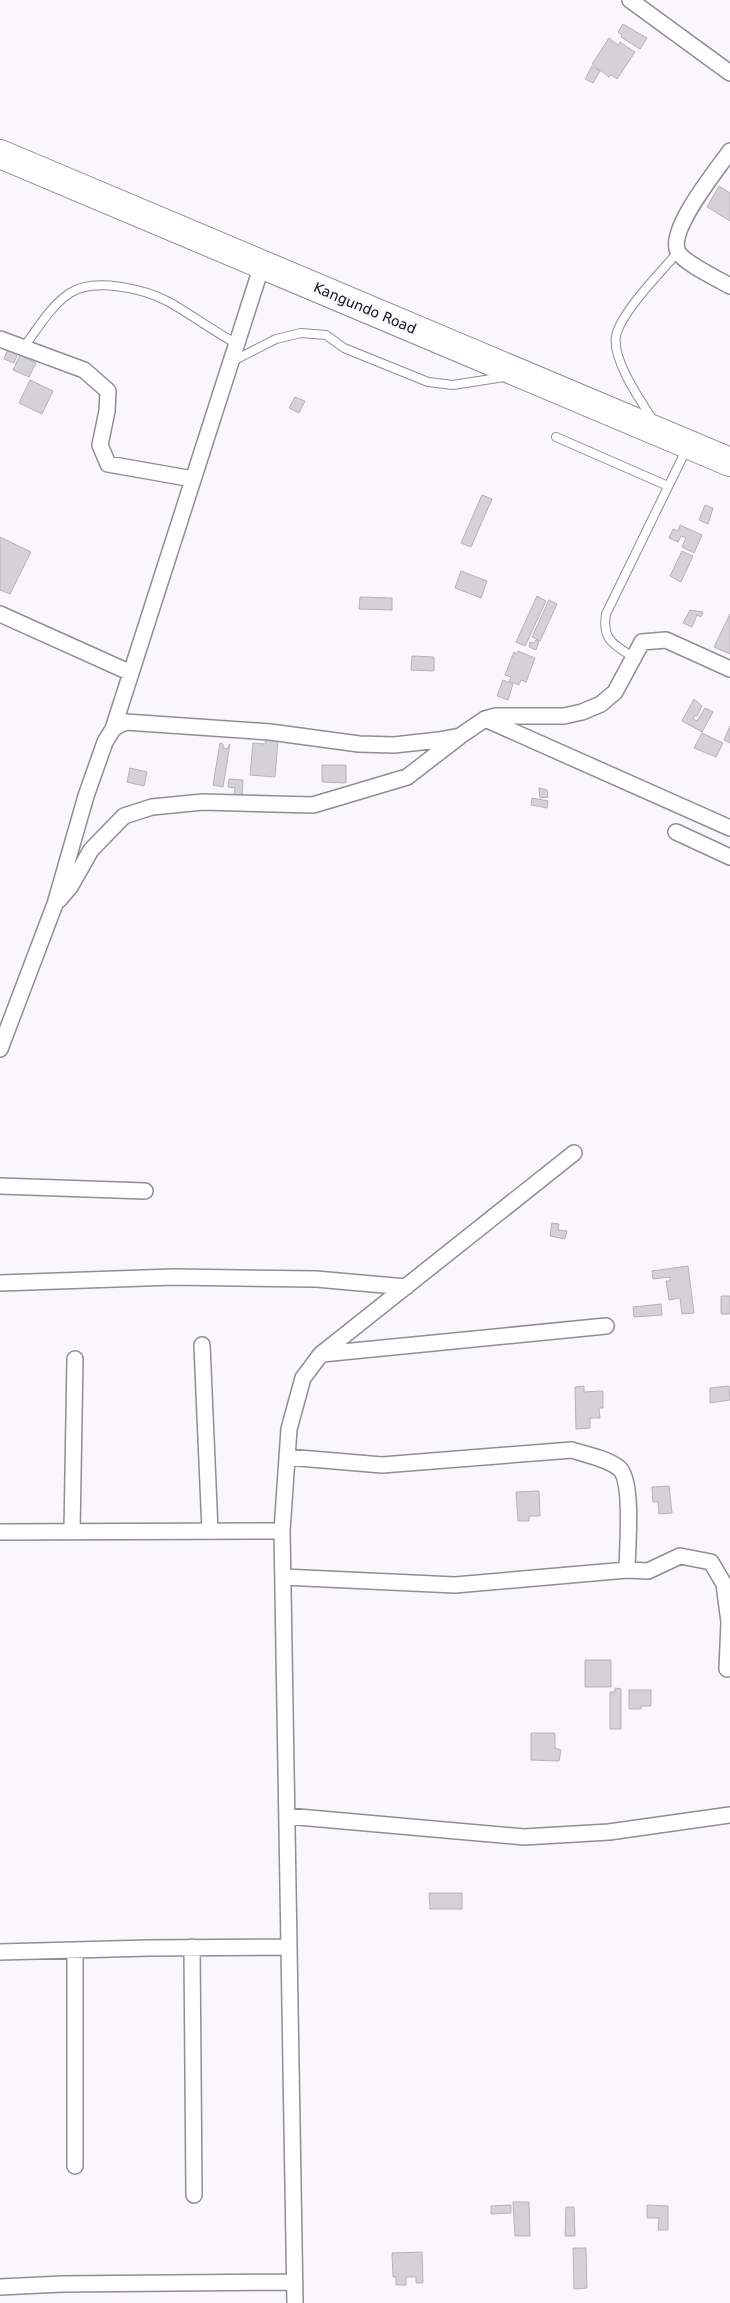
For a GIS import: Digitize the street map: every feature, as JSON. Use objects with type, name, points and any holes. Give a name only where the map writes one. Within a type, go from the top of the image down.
[{"type":"highway","name":"Kangundo Road","points":[[0,154],[730,462]]},
{"type":"street","points":[[630,0],[730,73]]},
{"type":"street","points":[[730,151],[681,222],[677,242],[678,252],[686,260],[730,286]]},
{"type":"street","points":[[0,1049],[55,904],[86,796],[106,742],[113,729],[262,265]]},
{"type":"street","points":[[0,339],[22,349],[84,370],[108,391],[107,411],[100,445],[108,464],[193,479]]},
{"type":"street","points":[[0,614],[131,673]]},
{"type":"street","points":[[55,904],[70,887],[91,850],[124,816],[152,807],[203,802],[313,805],[408,777],[485,719],[496,716],[564,716],[582,712],[601,704],[614,692],[642,642],[666,640],[730,669]]},
{"type":"street","points":[[485,719],[730,828]]},
{"type":"street","points":[[113,729],[126,722],[270,732],[331,742],[386,745],[460,736]]},
{"type":"street","points":[[676,832],[730,857]]},
{"type":"street","points":[[295,2303],[282,1531],[289,1430],[303,1378],[321,1354],[574,1153]]},
{"type":"street","points":[[0,1186],[144,1190]]},
{"type":"street","points":[[0,1283],[201,1277],[316,1279],[406,1287]]},
{"type":"street","points":[[321,1354],[606,1326]]},
{"type":"street","points":[[202,1345],[210,1531]]},
{"type":"street","points":[[72,1532],[75,1359]]},
{"type":"street","points":[[287,1457],[382,1465],[572,1450],[601,1459],[620,1469],[627,1488],[627,1570]]},
{"type":"street","points":[[0,1532],[282,1531]]},
{"type":"street","points":[[283,1577],[455,1585],[627,1570],[648,1571],[680,1556],[711,1562],[724,1584],[729,1622],[727,1669]]},
{"type":"street","points":[[287,1816],[524,1837],[609,1832],[730,1815]]},
{"type":"street","points":[[0,1952],[192,1947],[289,1947]]},
{"type":"street","points":[[192,1947],[194,2194]]},
{"type":"street","points":[[75,1951],[75,2166]]},
{"type":"street","points":[[0,2287],[62,2284],[295,2282]]},
{"type":"lane","points":[[660,432],[626,374],[619,358],[616,337],[625,317],[678,252]]},
{"type":"lane","points":[[22,349],[53,308],[71,292],[97,284],[132,290],[166,301],[212,331],[237,344]]},
{"type":"lane","points":[[231,362],[276,339],[301,333],[326,335],[344,348],[428,382],[453,385],[524,374]]},
{"type":"lane","points":[[556,437],[668,486]]},
{"type":"lane","points":[[633,657],[610,642],[604,628],[606,614],[689,444]]},
{"type":"building","points":[[623,24],[647,38],[640,49],[621,37],[622,35],[618,32]]},
{"type":"building","points":[[609,38],[618,45],[620,42],[635,52],[617,79],[611,75],[609,77],[592,64]]},
{"type":"building","points":[[592,66],[600,71],[593,83],[585,79]]},
{"type":"building","points":[[719,186],[730,193],[730,221],[707,207]]},
{"type":"building","points":[[8,349],[18,353],[14,363],[4,359]]},
{"type":"building","points":[[20,355],[36,363],[29,377],[13,370]]},
{"type":"building","points":[[30,380],[53,391],[42,414],[19,403]]},
{"type":"building","points":[[295,397],[305,401],[299,413],[289,408]]},
{"type":"building","points":[[482,495],[492,499],[471,547],[461,543]]},
{"type":"building","points":[[705,505],[713,508],[708,524],[699,520]]},
{"type":"building","points":[[680,525],[702,535],[694,553],[682,547],[686,538],[681,536],[678,542],[669,538],[673,529],[678,531]]},
{"type":"building","points":[[0,537],[31,552],[10,594],[0,590]]},
{"type":"building","points":[[682,551],[693,556],[681,582],[670,576]]},
{"type":"building","points":[[461,571],[487,581],[481,598],[455,588]]},
{"type":"building","points":[[537,596],[546,601],[525,646],[516,642]]},
{"type":"building","points":[[360,597],[392,598],[392,610],[359,609]]},
{"type":"building","points":[[549,600],[557,604],[540,641],[532,637]]},
{"type":"building","points":[[690,610],[703,612],[701,617],[697,615],[692,627],[683,623]]},
{"type":"building","points":[[730,614],[730,654],[714,647]]},
{"type":"building","points":[[536,640],[539,641],[536,650],[529,647],[530,642],[534,643]]},
{"type":"building","points":[[518,651],[535,658],[526,682],[521,680],[519,685],[509,681],[511,677],[505,675],[514,652],[517,654]]},
{"type":"building","points":[[412,656],[434,657],[434,671],[411,670]]},
{"type":"building","points":[[503,680],[513,684],[508,700],[497,696]]},
{"type":"building","points":[[694,699],[702,706],[697,716],[695,715],[693,719],[697,721],[705,708],[713,712],[702,732],[682,721]]},
{"type":"building","points":[[730,726],[730,743],[724,740]]},
{"type":"building","points":[[702,733],[723,743],[716,757],[694,748]]},
{"type":"building","points":[[266,739],[278,740],[275,777],[250,775],[253,743],[265,744]]},
{"type":"building","points":[[220,743],[223,744],[223,748],[227,749],[230,744],[223,787],[213,785]]},
{"type":"building","points":[[322,765],[346,765],[346,783],[322,782]]},
{"type":"building","points":[[130,768],[147,772],[144,786],[127,782]]},
{"type":"building","points":[[229,779],[243,780],[242,796],[234,796],[235,788],[228,787]]},
{"type":"building","points":[[539,788],[547,790],[548,797],[540,798]]},
{"type":"building","points":[[532,798],[548,801],[547,808],[531,805]]},
{"type":"building","points":[[552,1223],[559,1224],[558,1230],[567,1231],[565,1239],[550,1236]]},
{"type":"building","points":[[688,1266],[694,1313],[682,1314],[680,1298],[669,1300],[666,1281],[670,1281],[670,1277],[653,1279],[652,1271]]},
{"type":"building","points":[[721,1296],[730,1296],[730,1314],[721,1314]]},
{"type":"building","points":[[661,1304],[662,1315],[634,1317],[633,1307]]},
{"type":"building","points":[[584,1386],[584,1392],[603,1391],[603,1408],[599,1408],[600,1418],[590,1418],[590,1428],[576,1429],[575,1387]]},
{"type":"building","points":[[729,1386],[730,1400],[710,1403],[710,1388]]},
{"type":"building","points":[[669,1486],[672,1513],[659,1514],[658,1502],[653,1502],[652,1487]]},
{"type":"building","points":[[539,1491],[540,1516],[529,1516],[529,1521],[518,1521],[516,1492]]},
{"type":"building","points":[[585,1660],[611,1660],[611,1687],[585,1687]]},
{"type":"building","points":[[615,1688],[621,1689],[621,1729],[610,1729],[610,1692],[615,1692]]},
{"type":"building","points":[[629,1690],[651,1690],[651,1706],[641,1706],[641,1709],[629,1709]]},
{"type":"building","points":[[531,1733],[555,1733],[555,1748],[561,1750],[559,1761],[531,1760]]},
{"type":"building","points":[[429,1893],[462,1893],[462,1909],[430,1909]]},
{"type":"building","points":[[513,2202],[529,2202],[530,2236],[515,2236]]},
{"type":"building","points":[[511,2205],[511,2213],[491,2214],[491,2206]]},
{"type":"building","points":[[647,2205],[668,2206],[668,2230],[658,2230],[659,2218],[647,2218]]},
{"type":"building","points":[[566,2207],[574,2207],[575,2236],[565,2236]]},
{"type":"building","points":[[573,2248],[586,2248],[587,2288],[574,2289]]},
{"type":"building","points":[[422,2252],[423,2283],[416,2283],[416,2277],[406,2277],[406,2285],[396,2285],[396,2277],[393,2277],[392,2253]]}]
